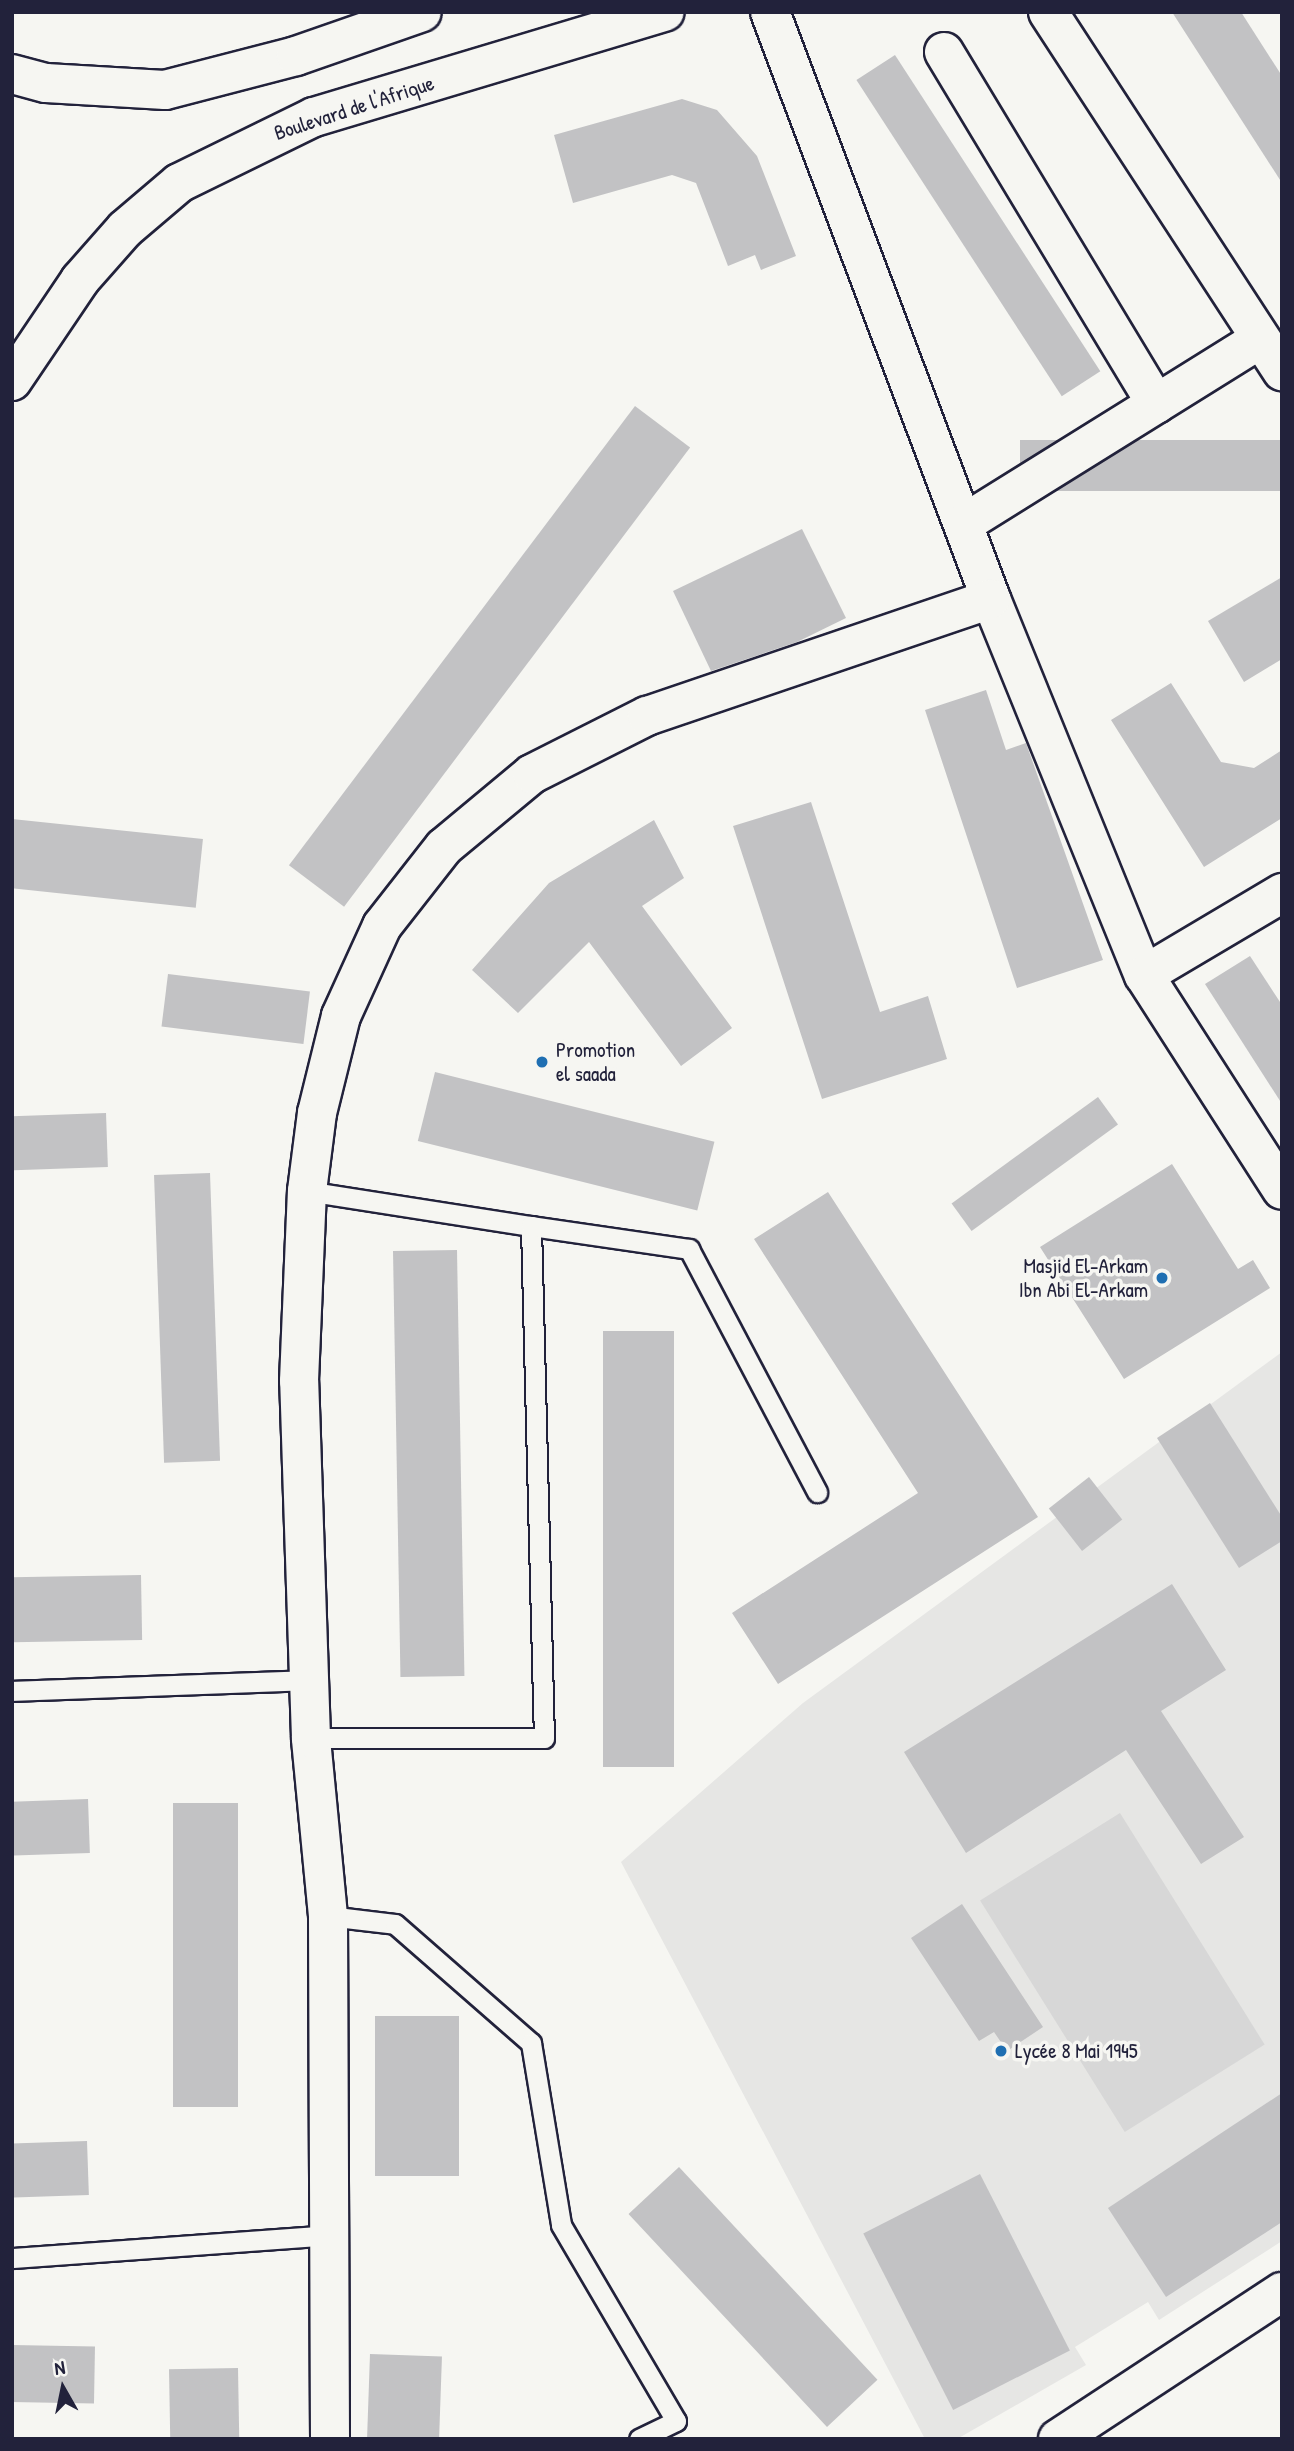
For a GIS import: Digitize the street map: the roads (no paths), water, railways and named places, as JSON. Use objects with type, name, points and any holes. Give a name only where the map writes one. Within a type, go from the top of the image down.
[{"type":"street","points":[[12,74],[46,83],[164,90],[296,56],[422,12]]},
{"type":"street","name":"Boulevard de l'Afrique","points":[[12,381],[80,280],[125,229],[190,177],[314,117],[665,12]]},
{"type":"street","points":[[770,12],[991,599],[1144,975],[1282,1190]]},
{"type":"street","points":[[1048,12],[1259,340],[1282,371]]},
{"type":"street","points":[[944,52],[1156,404]]},
{"type":"street","points":[[963,524],[1259,340]]},
{"type":"street","points":[[330,2439],[328,1916],[311,1738],[299,1381],[307,1191],[317,1113],[341,1016],[382,926],[444,847],[532,774],[647,716],[991,599]]},
{"type":"street","points":[[1144,975],[1282,893]]},
{"type":"street","points":[[1081,2433],[1282,2292]]},
{"type":"lane","points":[[307,1191],[688,1249],[817,1492]]},
{"type":"lane","points":[[311,1738],[544,1738],[531,1226]]},
{"type":"lane","points":[[12,1691],[309,1680]]},
{"type":"lane","points":[[328,1916],[395,1924],[531,2043],[561,2225],[676,2421],[639,2439]]},
{"type":"lane","points":[[12,2258],[329,2235]]},
{"type":"place","name":"Promotion el saada","points":[[542,1062]]},
{"type":"place","name":"Masjid El-Arkam Ibn Abi El-Arkam","points":[[1162,1278]]},
{"type":"place","name":"Lycée 8 Mai 1945","points":[[1001,2051]]}]
